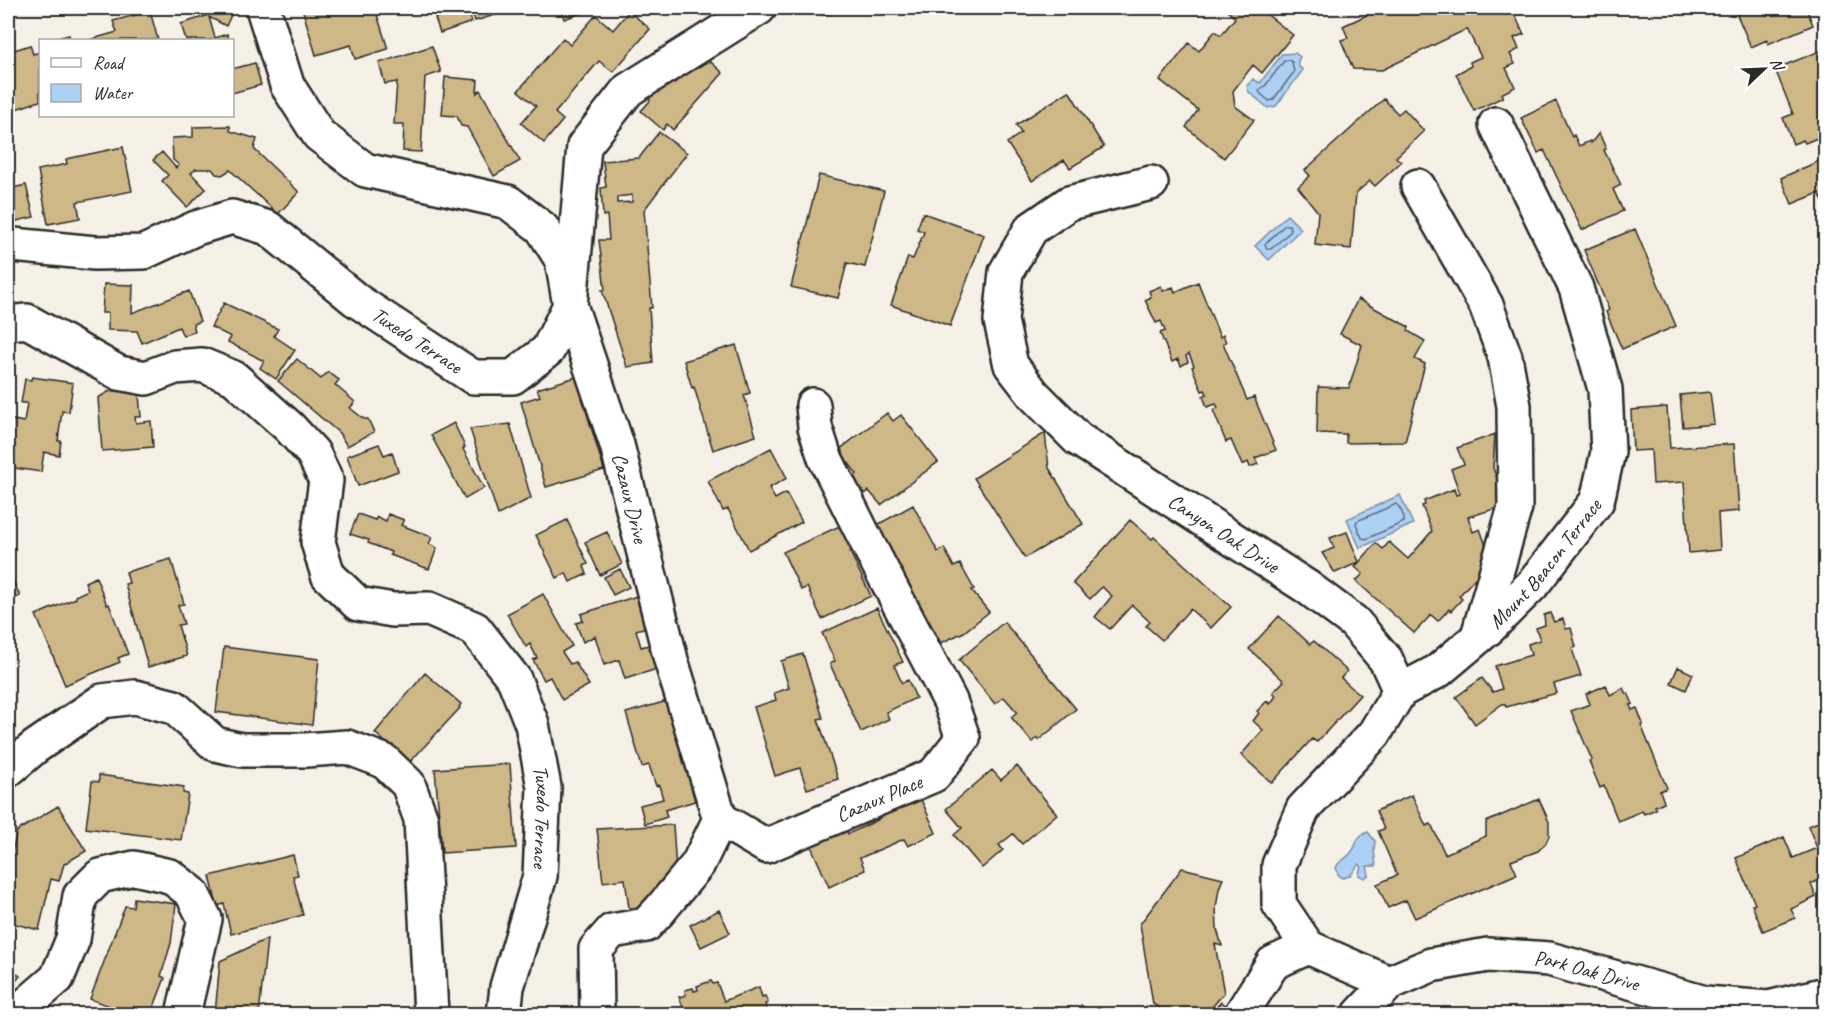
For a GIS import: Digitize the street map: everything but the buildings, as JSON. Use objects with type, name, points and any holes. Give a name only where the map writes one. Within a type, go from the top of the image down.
[{"type":"street","points":[[263,8],[287,85],[319,135],[365,170],[508,202],[542,228],[562,260],[570,305]]},
{"type":"street","name":"Cazaux Drive","points":[[720,819],[670,660],[617,445],[570,305],[584,146],[628,90],[759,8]]},
{"type":"street","name":"Mount Beacon Terrace","points":[[1400,691],[1438,671],[1478,638],[1533,584],[1597,501],[1608,452],[1605,388],[1576,288],[1496,124]]},
{"type":"street","name":"Canyon Oak Drive","points":[[1151,183],[1069,203],[1031,229],[1006,272],[1001,321],[1011,365],[1034,395],[1078,439],[1307,587],[1354,622],[1386,660],[1400,691]]},
{"type":"street","points":[[1418,186],[1486,304],[1505,357],[1514,406],[1515,507],[1478,638]]},
{"type":"street","name":"Tuxedo Terrace","points":[[8,247],[14,245],[95,253],[144,252],[196,228],[232,217],[267,228],[356,300],[473,377],[513,377],[548,350],[570,305]]},
{"type":"street","name":"Tuxedo Terrace","points":[[8,322],[27,321],[119,373],[146,378],[175,367],[202,365],[234,378],[290,427],[313,453],[326,480],[318,542],[328,575],[358,604],[393,610],[429,609],[476,629],[514,680],[532,724],[544,787],[540,876],[507,987],[504,1014]]},
{"type":"street","name":"Cazaux Place","points":[[720,819],[766,846],[934,775],[963,738],[950,701],[825,458],[815,427],[813,405]]},
{"type":"street","points":[[1389,983],[1308,947],[1280,904],[1279,865],[1303,808],[1374,734],[1400,691]]},
{"type":"street","points":[[8,770],[35,747],[102,701],[135,697],[174,707],[215,744],[242,750],[306,750],[347,747],[384,761],[408,784],[421,819],[431,1014]]},
{"type":"street","points":[[597,1014],[596,949],[612,931],[646,925],[698,864],[720,819]]},
{"type":"street","points":[[18,1014],[57,978],[73,939],[80,896],[100,876],[134,868],[170,876],[192,893],[205,919],[183,1014]]},
{"type":"street","points":[[1240,1014],[1273,963],[1308,947]]},
{"type":"street","name":"Park Oak Drive","points":[[1360,1014],[1389,983],[1431,965],[1488,955],[1549,959],[1705,1003],[1769,1008],[1826,994]]},
{"type":"water","points":[[1295,53],[1300,57],[1299,67],[1303,70],[1276,106],[1268,108],[1249,92],[1247,86],[1253,79],[1260,83],[1282,54]]},
{"type":"water","points":[[1287,215],[1301,229],[1269,260],[1255,246]]},
{"type":"water","points":[[1400,495],[1413,524],[1360,548],[1347,519]]},
{"type":"water","points":[[1368,832],[1375,841],[1376,866],[1367,866],[1369,875],[1364,878],[1359,875],[1362,867],[1359,864],[1351,875],[1342,878],[1338,874],[1337,865],[1353,851],[1358,839]]}]
